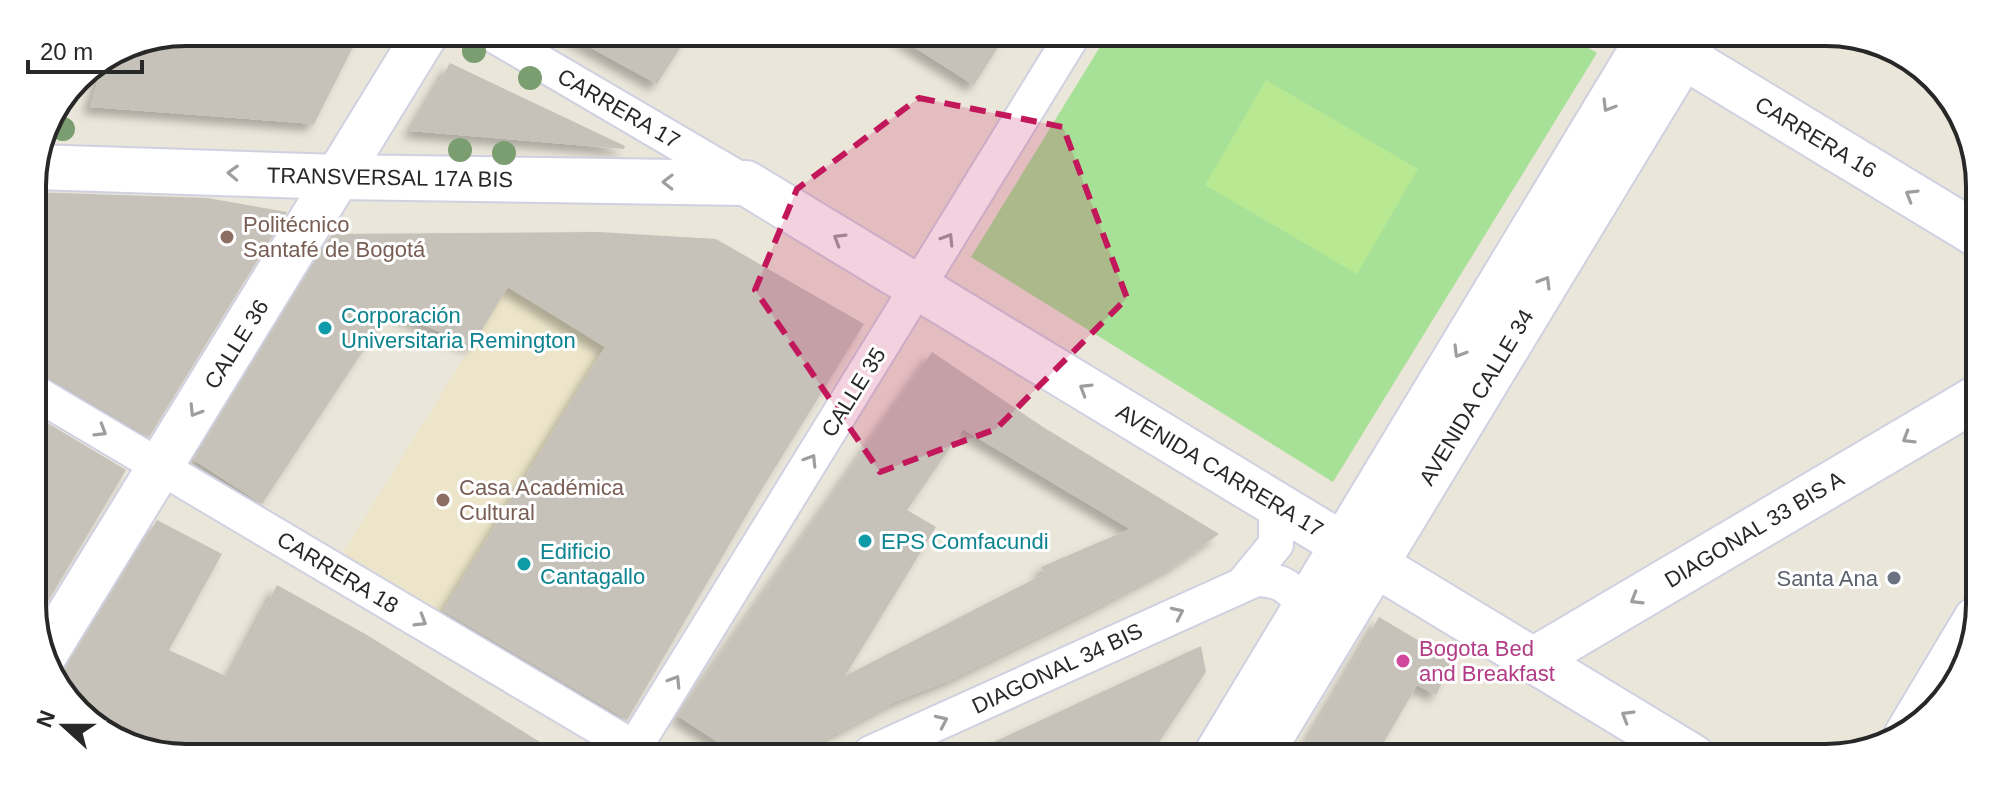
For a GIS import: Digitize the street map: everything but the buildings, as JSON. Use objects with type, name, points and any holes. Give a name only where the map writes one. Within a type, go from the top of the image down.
[{"type":"main road","name":"CALLE 36","points":[[52,643],[418,46]]},
{"type":"main road","name":"AVENIDA CALLE 34","points":[[1265,744],[1358,555],[1668,46]]},
{"type":"main road","name":"CARRERA 16","points":[[1675,46],[1966,228]]},
{"type":"main road","name":"TRANSVERSAL 17A BIS","points":[[47,167],[339,177],[746,183]]},
{"type":"main road","name":"AVENIDA CARRERA 17","points":[[746,183],[1672,744]]},
{"type":"main road","name":"DIAGONAL 33 BIS A","points":[[1533,660],[1966,404]]},
{"type":"main road","name":"AVENIDA CALLE 34","points":[[1223,744],[1304,611],[1358,555]]},
{"type":"street","name":"CARRERA 17","points":[[512,46],[746,183]]},
{"type":"street","name":"CALLE 35","points":[[642,744],[1066,46]]},
{"type":"street","name":"CARRERA 18","points":[[46,399],[628,744]]},
{"type":"street","name":"DIAGONAL 34 BIS","points":[[1244,583],[1276,544],[1276,505]]},
{"type":"street","name":"DIAGONAL 34 BIS","points":[[891,744],[1244,583],[1268,579],[1285,585],[1296,595],[1304,611]]},
{"type":"street","points":[[1915,712],[1963,631]]},
{"type":"highlighted area","points":[[919,98],[1063,127],[1127,298],[996,429],[880,472],[755,290],[797,189]]},
{"type":"shaded area","name":"Casa Académica Cultural","points":[[508,287],[605,347],[441,613],[342,554]]},
{"type":"green space","points":[[1100,46],[1586,46],[1597,53],[1333,482],[971,257]]},
{"type":"green space","points":[[1266,80],[1418,169],[1357,274],[1205,185]]},
{"type":"place","name":"Politécnico Santafé de Bogotá","points":[[227,237]]},
{"type":"place","name":"Corporación Universitaria Remington","points":[[325,328]]},
{"type":"place","name":"Casa Académica Cultural","points":[[443,500]]},
{"type":"place","name":"EPS Comfacundi","points":[[865,541]]},
{"type":"place","name":"Edificio Cantagallo","points":[[524,564]]},
{"type":"place","name":"Santa Ana","points":[[1894,578]]},
{"type":"place","name":"Bogota Bed and Breakfast","points":[[1403,661]]}]
